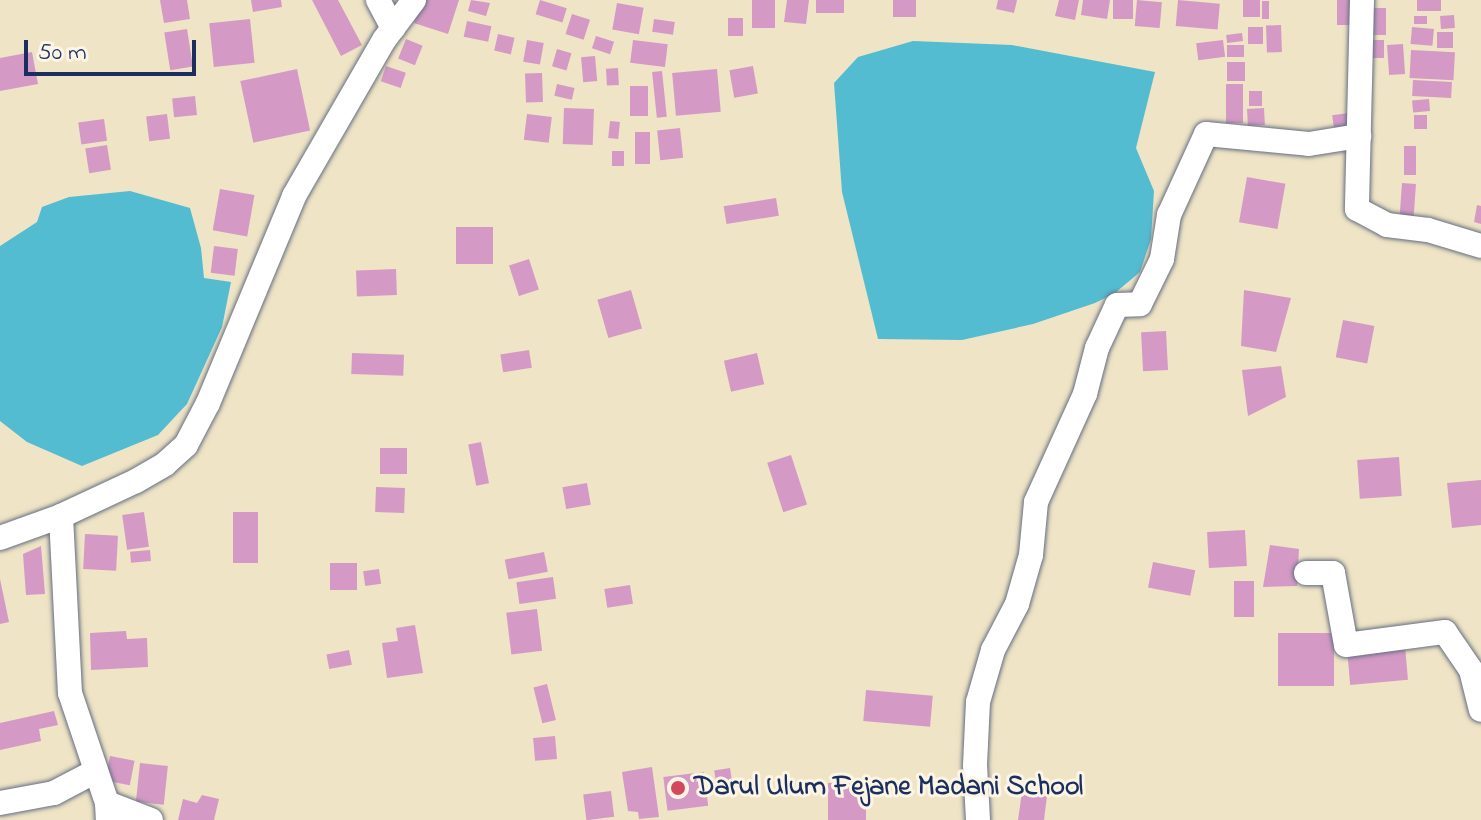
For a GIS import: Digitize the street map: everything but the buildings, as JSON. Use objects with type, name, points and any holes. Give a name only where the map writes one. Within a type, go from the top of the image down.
[{"type":"street","points":[[378,0],[393,28]]},
{"type":"street","points":[[0,538],[61,516],[136,481],[165,464],[186,445],[208,403],[294,196],[393,28],[414,0]]},
{"type":"street","points":[[1362,0],[1357,209],[1387,225],[1428,230],[1481,246]]},
{"type":"street","points":[[978,820],[975,765],[978,702],[993,650],[1017,604],[1028,567],[1036,502],[1085,394],[1097,348],[1117,305],[1140,304],[1162,259],[1169,215],[1206,134],[1309,144],[1359,136]]},
{"type":"street","points":[[61,516],[70,693],[107,811],[151,820]]},
{"type":"street","points":[[1306,573],[1333,573],[1346,645],[1445,632],[1471,670],[1481,710]]},
{"type":"street","points":[[0,803],[54,793],[96,771]]},
{"type":"water","points":[[913,41],[1012,45],[1155,72],[1136,148],[1154,191],[1151,239],[1140,272],[1115,293],[1095,303],[1033,324],[962,340],[878,339],[842,192],[834,83],[858,57]]},
{"type":"water","points":[[130,191],[190,208],[201,248],[204,278],[231,282],[222,327],[187,404],[158,435],[82,466],[27,442],[0,421],[0,246],[37,222],[42,207],[69,197]]},
{"type":"place","name":"Darul Ulum Fejane Madani School","points":[[678,788]]}]
